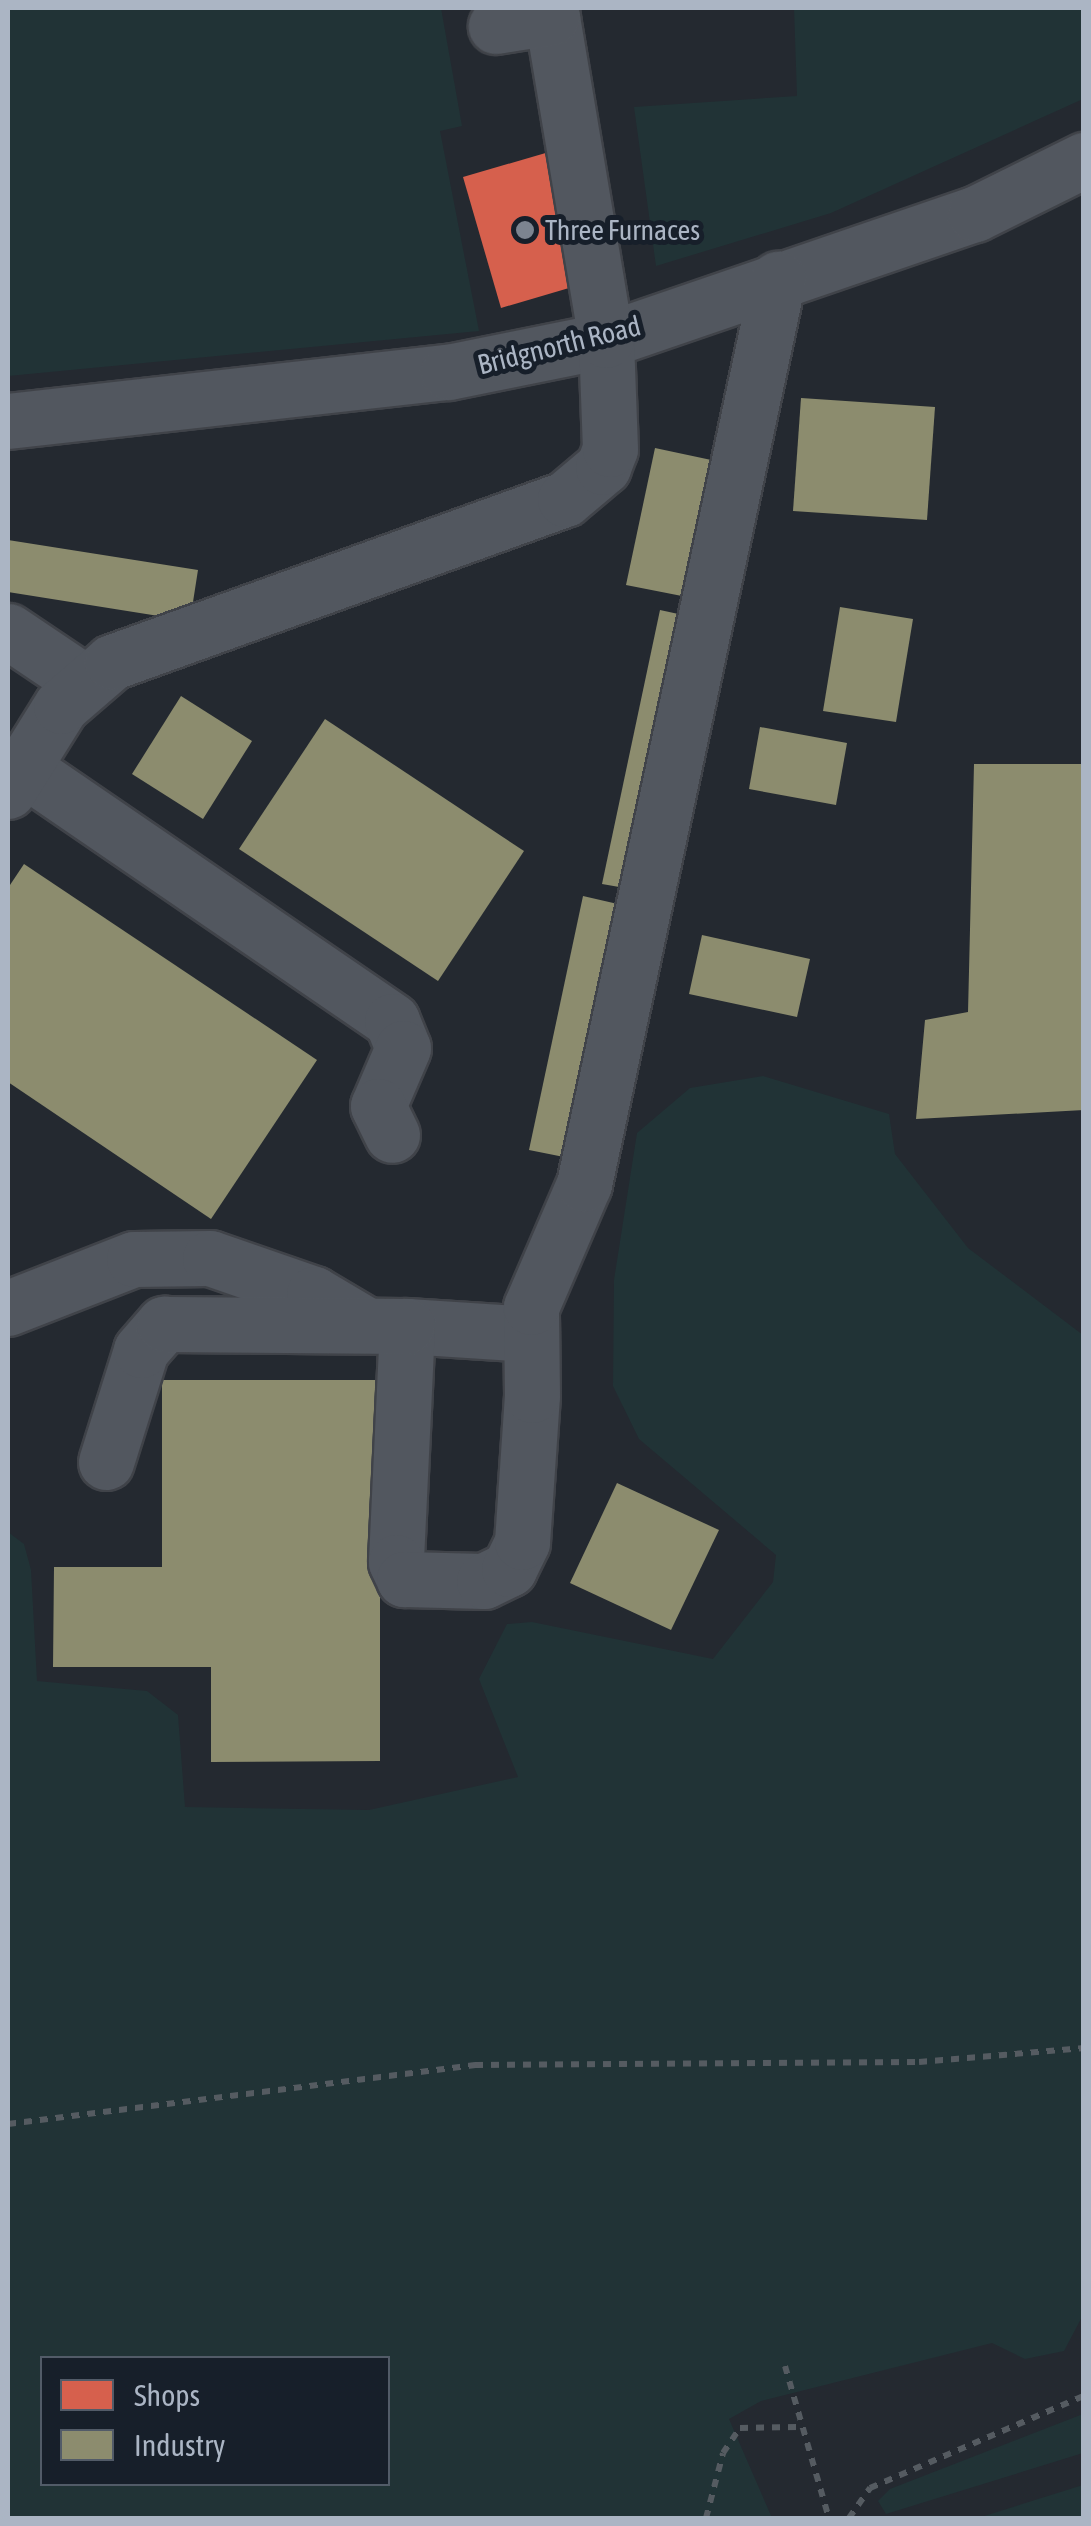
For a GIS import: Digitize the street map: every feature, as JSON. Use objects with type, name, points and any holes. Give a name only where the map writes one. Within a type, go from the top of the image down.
[{"type":"street","points":[[392,1135],[378,1106],[403,1048],[392,1021],[16,780],[84,682],[112,662],[565,500],[603,467],[610,448],[606,340],[552,18],[496,26]]},
{"type":"street","name":"Bridgnorth Road","points":[[8,422],[448,372],[606,340],[975,214],[1084,160]]},
{"type":"street","points":[[388,1326],[396,1562],[404,1578],[484,1580],[509,1569],[522,1542],[531,1306],[584,1184],[778,280]]},
{"type":"street","points":[[8,631],[84,682]]},
{"type":"street","points":[[8,1308],[134,1259],[210,1258],[314,1294],[388,1326]]},
{"type":"street","points":[[106,1462],[141,1350],[164,1324],[388,1326],[530,1334]]},
{"type":"path","points":[[8,2124],[475,2065],[919,2062],[1084,2048]]},
{"type":"path","points":[[785,2366],[798,2427],[829,2518]]},
{"type":"path","points":[[849,2518],[870,2488],[1084,2396]]},
{"type":"path","points":[[706,2518],[723,2453],[740,2428],[798,2427]]},
{"type":"shaded area","points":[[8,8],[441,8],[462,126],[440,131],[479,331],[8,376]]},
{"type":"shaded area","points":[[794,8],[1083,8],[1083,99],[831,213],[656,266],[634,107],[797,96]]},
{"type":"shaded area","points":[[763,1076],[889,1114],[895,1154],[968,1248],[1083,1335],[1083,2315],[1064,2351],[1025,2359],[992,2343],[761,2401],[729,2419],[772,2518],[8,2518],[8,1532],[24,1544],[31,1570],[37,1681],[147,1691],[178,1715],[185,1807],[369,1810],[518,1777],[479,1679],[507,1624],[532,1622],[713,1659],[773,1582],[776,1555],[639,1439],[613,1386],[614,1280],[637,1133],[690,1088]]},
{"type":"shaded area","points":[[1083,2414],[1083,2453],[886,2514],[878,2501],[890,2489]]},
{"type":"shaded area","points":[[1083,2485],[1083,2518],[978,2518]]},
{"type":"building: Shops","name":"Three Furnaces","points":[[549,152],[586,283],[501,308],[463,177]]},
{"type":"building: Industry","points":[[801,398],[935,407],[927,520],[793,511]]},
{"type":"building: Industry","points":[[655,448],[716,461],[687,597],[626,585]]},
{"type":"building: Industry","points":[[8,540],[198,570],[190,621],[8,592]]},
{"type":"building: Industry","points":[[840,607],[913,619],[896,722],[823,711]]},
{"type":"building: Industry","points":[[660,610],[683,615],[625,888],[602,884]]},
{"type":"building: Industry","points":[[181,696],[252,741],[203,819],[132,774]]},
{"type":"building: Industry","points":[[325,719],[524,851],[438,981],[239,849]]},
{"type":"building: Industry","points":[[760,727],[847,743],[836,805],[749,789]]},
{"type":"building: Industry","points":[[974,764],[1084,764],[1084,1110],[916,1119],[925,1020],[968,1012]]},
{"type":"building: Industry","points":[[24,864],[317,1060],[211,1219],[8,1082],[8,888]]},
{"type":"building: Industry","points":[[583,896],[622,905],[569,1158],[529,1150]]},
{"type":"building: Industry","points":[[702,935],[810,959],[797,1017],[689,994]]},
{"type":"building: Industry","points":[[162,1380],[380,1380],[380,1761],[211,1762],[211,1667],[53,1667],[54,1567],[162,1567]]},
{"type":"building: Industry","points":[[617,1483],[719,1530],[671,1630],[570,1583]]},
{"type":"place","name":"Three Furnaces","points":[[525,230]]}]
